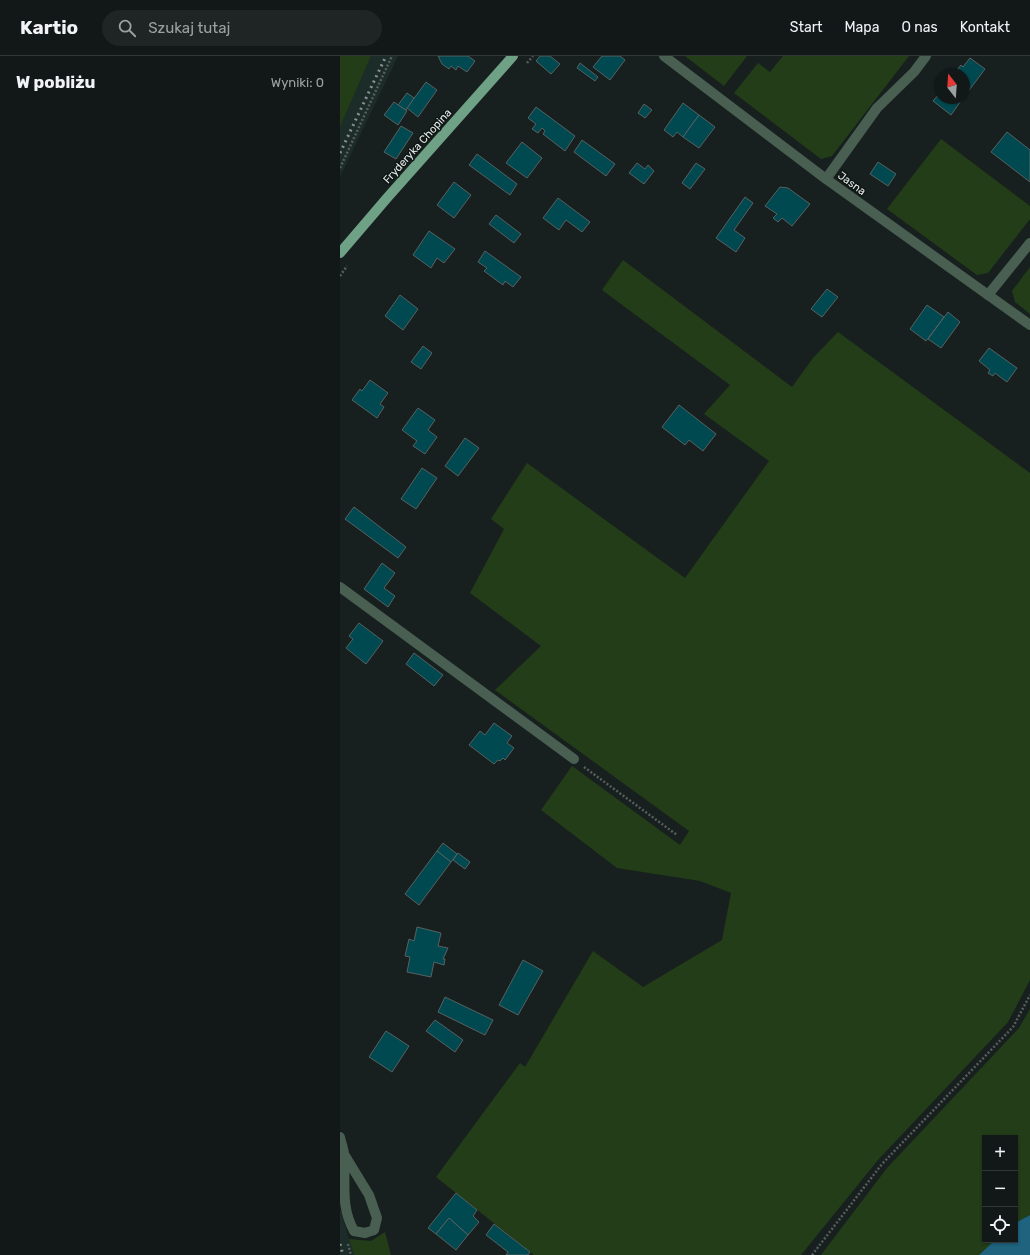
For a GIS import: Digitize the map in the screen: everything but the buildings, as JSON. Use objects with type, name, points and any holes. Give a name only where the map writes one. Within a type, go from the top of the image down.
[{"type":"main road","name":"Fryderyka Chopina","points":[[340,253],[513,56]]},
{"type":"street","name":"Jasna","points":[[664,56],[826,179],[1030,325]]},
{"type":"street","points":[[826,179],[877,108],[914,72],[926,56]]},
{"type":"street","points":[[988,295],[1030,242]]},
{"type":"street","points":[[340,587],[574,759]]},
{"type":"street","points":[[340,1137],[344,1154],[343,1206],[347,1220],[354,1231],[365,1233],[374,1230],[377,1218],[369,1195],[344,1154]]},
{"type":"path","points":[[340,168],[392,56]]},
{"type":"path","points":[[574,759],[677,835]]},
{"type":"path","points":[[812,1255],[882,1164],[1013,1027],[1030,995]]},
{"type":"shaded area","points":[[371,56],[398,56],[340,177],[340,127]]},
{"type":"shaded area","points":[[340,1209],[349,1239],[354,1255],[340,1255]]},
{"type":"green space","points":[[340,56],[371,56],[340,127]]},
{"type":"green space","points":[[685,56],[747,56],[724,86]]},
{"type":"green space","points":[[783,56],[909,56],[832,156],[821,159],[734,93],[758,63],[770,72]]},
{"type":"green space","points":[[941,139],[1030,206],[1030,219],[988,273],[977,275],[887,209]]},
{"type":"green space","points":[[623,260],[792,387],[813,358],[838,332],[1030,473],[1030,980],[1008,1022],[878,1160],[801,1255],[534,1255],[436,1177],[520,1063],[525,1067],[593,951],[643,987],[722,940],[731,893],[700,881],[617,868],[541,810],[572,766],[680,845],[689,831],[495,690],[541,646],[470,593],[504,529],[491,519],[527,463],[685,578],[769,461],[704,414],[730,385],[602,290]]},
{"type":"green space","points":[[1030,267],[1030,314],[1015,302],[1012,291]]},
{"type":"green space","points":[[1030,1009],[1030,1215],[1018,1221],[1018,1135],[982,1135],[982,1243],[992,1243],[979,1255],[821,1255],[887,1168],[1019,1028]]},
{"type":"green space","points":[[385,1232],[391,1255],[354,1255],[349,1239],[371,1241]]},
{"type":"water","points":[[1030,1215],[1030,1255],[979,1255],[992,1243],[1018,1243],[1018,1221]]},
{"type":"railway","points":[[340,153],[386,56]]},
{"type":"railway","points":[[340,1244],[343,1255]]}]
